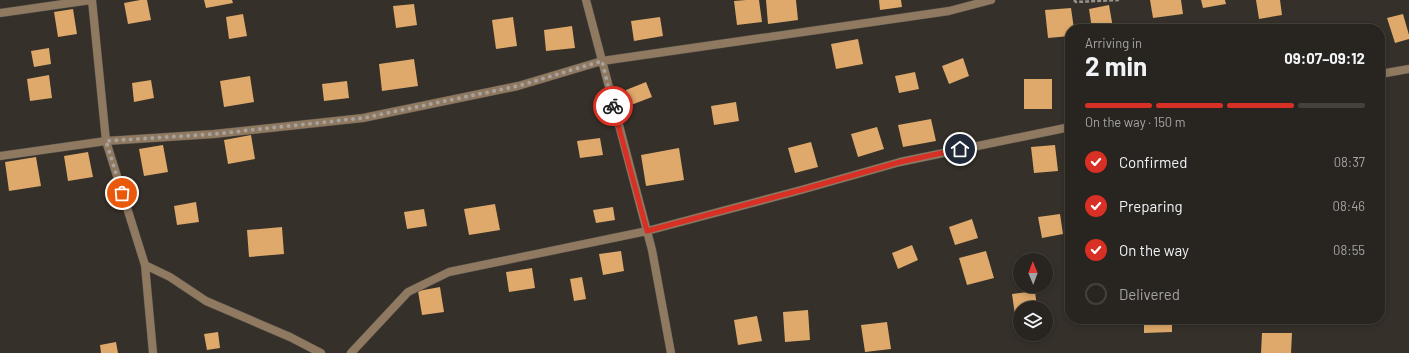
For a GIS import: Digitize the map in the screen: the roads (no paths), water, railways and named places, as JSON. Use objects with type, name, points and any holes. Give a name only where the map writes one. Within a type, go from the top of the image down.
[{"type":"street","points":[[0,13],[92,0],[106,141],[145,265],[152,353]]},
{"type":"street","points":[[586,0],[652,250],[671,353]]},
{"type":"street","points":[[0,156],[106,141],[214,134],[363,118],[518,86],[602,61],[949,11],[991,0]]},
{"type":"street","points":[[1385,73],[1409,69]]},
{"type":"street","points":[[351,353],[408,292],[449,272],[647,231],[900,162],[1065,128]]},
{"type":"street","points":[[145,265],[170,277],[206,301],[290,337],[321,353]]}]
